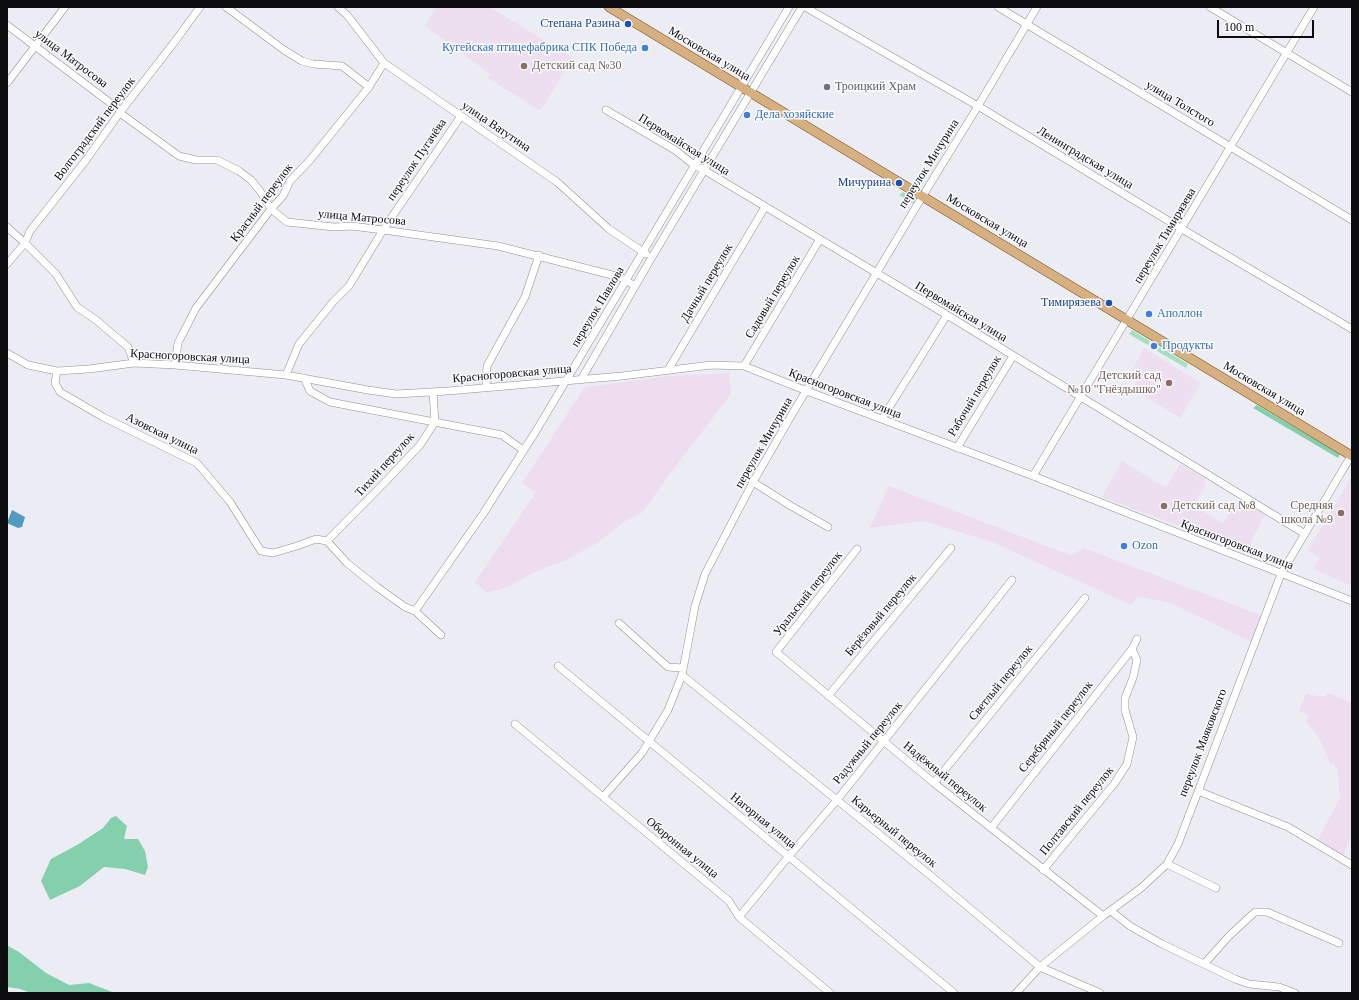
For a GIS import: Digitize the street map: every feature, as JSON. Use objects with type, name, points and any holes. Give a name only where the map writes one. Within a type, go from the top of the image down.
[{"type":"main road","name":"Московская улица","points":[[609,7],[1352,456]]},
{"type":"street","points":[[7,83],[65,7]]},
{"type":"street","name":"Волгоградский переулок","points":[[7,264],[25,243],[30,231],[86,160],[120,112],[200,7]]},
{"type":"street","points":[[226,7],[284,50],[302,61],[313,64],[342,66],[369,87]]},
{"type":"street","name":"улица Ватутина","points":[[338,7],[347,15],[384,63],[557,182],[608,229],[652,257]]},
{"type":"street","name":"переулок Павлова","points":[[416,611],[483,514],[536,431],[789,7]]},
{"type":"street","name":"переулок Павлова","points":[[582,378],[652,257],[803,7]]},
{"type":"street","name":"Ленинградская улица","points":[[803,7],[978,106],[1352,329]]},
{"type":"street","name":"улица Толстого","points":[[998,7],[1352,220]]},
{"type":"street","name":"переулок Мичурина","points":[[603,797],[642,753],[668,710],[682,672],[695,606],[705,574],[753,482],[922,196],[1037,7]]},
{"type":"street","points":[[1210,7],[1352,92]]},
{"type":"street","name":"переулок Тимирязева","points":[[1033,476],[1128,320],[1314,7]]},
{"type":"street","name":"улица Матросова","points":[[7,25],[179,156],[196,160],[218,160],[239,171],[251,180],[271,209],[287,222],[334,227],[352,226],[498,246],[539,255],[620,277],[635,286]]},
{"type":"street","name":"Красный переулок","points":[[176,365],[178,343],[196,308],[271,209],[283,196],[290,181],[310,160],[369,87],[384,63]]},
{"type":"street","name":"Первомайская улица","points":[[606,110],[675,150],[694,165],[947,315],[1305,534]]},
{"type":"street","name":"переулок Пугачёва","points":[[286,375],[299,344],[333,302],[349,286],[384,230],[460,116]]},
{"type":"street","name":"Дачный переулок","points":[[668,370],[765,207]]},
{"type":"street","points":[[7,227],[56,274],[77,307],[96,320],[128,347],[134,363]]},
{"type":"street","name":"Садовый переулок","points":[[744,366],[820,240]]},
{"type":"street","points":[[486,387],[487,366],[525,297],[539,255]]},
{"type":"street","points":[[882,419],[947,315]]},
{"type":"street","name":"Красногоровская улица","points":[[7,353],[28,365],[57,371],[89,369],[134,363],[176,365],[286,375],[396,394],[622,376],[711,365],[744,366],[1033,476],[1352,601]]},
{"type":"street","name":"Рабочий переулок","points":[[957,448],[1013,356]]},
{"type":"street","name":"Азовская улица","points":[[57,371],[55,383],[60,392],[102,417],[197,463],[230,502],[262,551],[273,553],[316,539],[327,541]]},
{"type":"street","points":[[304,378],[310,391],[330,402],[502,435],[523,450]]},
{"type":"street","points":[[433,392],[435,422]]},
{"type":"street","name":"Тихий переулок","points":[[327,541],[394,474],[420,445],[435,422]]},
{"type":"street","name":"переулок Маяковского","points":[[1016,993],[1040,967],[1103,916],[1141,888],[1167,864],[1178,844],[1281,574],[1352,456]]},
{"type":"street","points":[[753,482],[828,527]]},
{"type":"street","points":[[327,541],[347,563],[405,607],[416,611],[441,636]]},
{"type":"street","name":"Берёзовый переулок","points":[[828,696],[951,548]]},
{"type":"street","name":"Уральский переулок","points":[[776,652],[857,549]]},
{"type":"street","name":"Радужный переулок","points":[[739,917],[837,800],[1012,580]]},
{"type":"street","name":"Светлый переулок","points":[[934,783],[1085,598]]},
{"type":"street","name":"Карьерный переулок","points":[[619,623],[668,667],[682,672],[1040,967],[1100,993]]},
{"type":"street","name":"Серебряный переулок","points":[[991,828],[1132,649],[1137,639]]},
{"type":"street","name":"Полтавский переулок","points":[[1043,870],[1114,784],[1127,764],[1132,736],[1125,710],[1125,698],[1137,660],[1132,649]]},
{"type":"street","name":"Надёжный переулок","points":[[776,652],[934,783],[1103,916]]},
{"type":"street","name":"Нагорная улица","points":[[558,666],[954,993]]},
{"type":"street","name":"Оборонная улица","points":[[515,724],[729,901],[739,917],[830,993]]},
{"type":"street","points":[[1198,791],[1288,827],[1352,864]]},
{"type":"street","points":[[1167,864],[1216,888]]},
{"type":"street","points":[[1111,911],[1130,926],[1162,944],[1235,979],[1249,984],[1278,987],[1295,993]]},
{"type":"street","points":[[1204,964],[1229,936],[1255,912],[1267,912],[1338,943]]},
{"type":"shaded area","name":"Детский сад №30","points":[[436,7],[490,7],[573,58],[540,111],[488,78],[490,74],[425,26]]},
{"type":"shaded area","name":"Детский сад №10 \"Гнёздышко\"","points":[[1144,348],[1201,383],[1180,418],[1133,389],[1137,382],[1128,377]]},
{"type":"shaded area","points":[[729,373],[731,394],[669,475],[643,512],[624,522],[594,545],[564,561],[535,572],[508,587],[487,593],[475,582],[536,492],[522,483],[585,387],[669,376]]},
{"type":"shaded area","name":"Детский сад №8","points":[[1122,461],[1165,487],[1180,464],[1204,478],[1206,484],[1197,499],[1203,511],[1223,523],[1239,500],[1265,515],[1246,551],[1102,497]]},
{"type":"shaded area","name":"Средняя школа №9","points":[[1352,476],[1352,586],[1313,569],[1320,558],[1308,550]]},
{"type":"shaded area","points":[[889,486],[1070,555],[1084,548],[1263,616],[1252,642],[1168,602],[1138,597],[1131,605],[992,542],[924,521],[869,528]]},
{"type":"shaded area","points":[[1327,693],[1352,703],[1352,836],[1343,855],[1317,841],[1341,797],[1339,792],[1338,769],[1333,763],[1330,764],[1320,739],[1306,722],[1308,715],[1299,711],[1306,694],[1324,697]]},
{"type":"green space","points":[[903,192],[915,200],[914,204],[899,195]]},
{"type":"green space","points":[[1132,330],[1150,341],[1148,345],[1129,334]]},
{"type":"green space","points":[[1160,347],[1188,364],[1186,368],[1157,351]]},
{"type":"green space","points":[[1257,405],[1340,454],[1338,458],[1253,408]]},
{"type":"green space","points":[[116,816],[127,826],[124,839],[138,839],[145,851],[148,867],[145,875],[125,869],[104,867],[80,886],[50,900],[41,881],[51,859],[77,845],[103,828],[111,818]]},
{"type":"green space","points":[[8,946],[19,952],[46,973],[69,985],[89,983],[115,993],[31,993],[20,989],[7,987]]},
{"type":"water","points":[[12,510],[25,517],[22,527],[18,528],[7,523]]},
{"type":"place","name":"Степана Разина","points":[[628,24]]},
{"type":"place","name":"Кугейская птицефабрика СПК Победа","points":[[645,48]]},
{"type":"place","name":"Детский сад №30","points":[[524,66]]},
{"type":"place","name":"Троицкий Храм","points":[[827,87]]},
{"type":"place","name":"Дела хозяйские","points":[[747,115]]},
{"type":"place","name":"Мичурина","points":[[899,183]]},
{"type":"place","name":"Тимирязева","points":[[1109,303]]},
{"type":"place","name":"Аполлон","points":[[1149,314]]},
{"type":"place","name":"Продукты","points":[[1154,346]]},
{"type":"place","name":"Детский сад №10 \"Гнёздышко\"","points":[[1169,383]]},
{"type":"place","name":"Детский сад №8","points":[[1164,506]]},
{"type":"place","name":"Средняя школа №9","points":[[1341,513]]},
{"type":"place","name":"Ozon","points":[[1124,546]]}]
